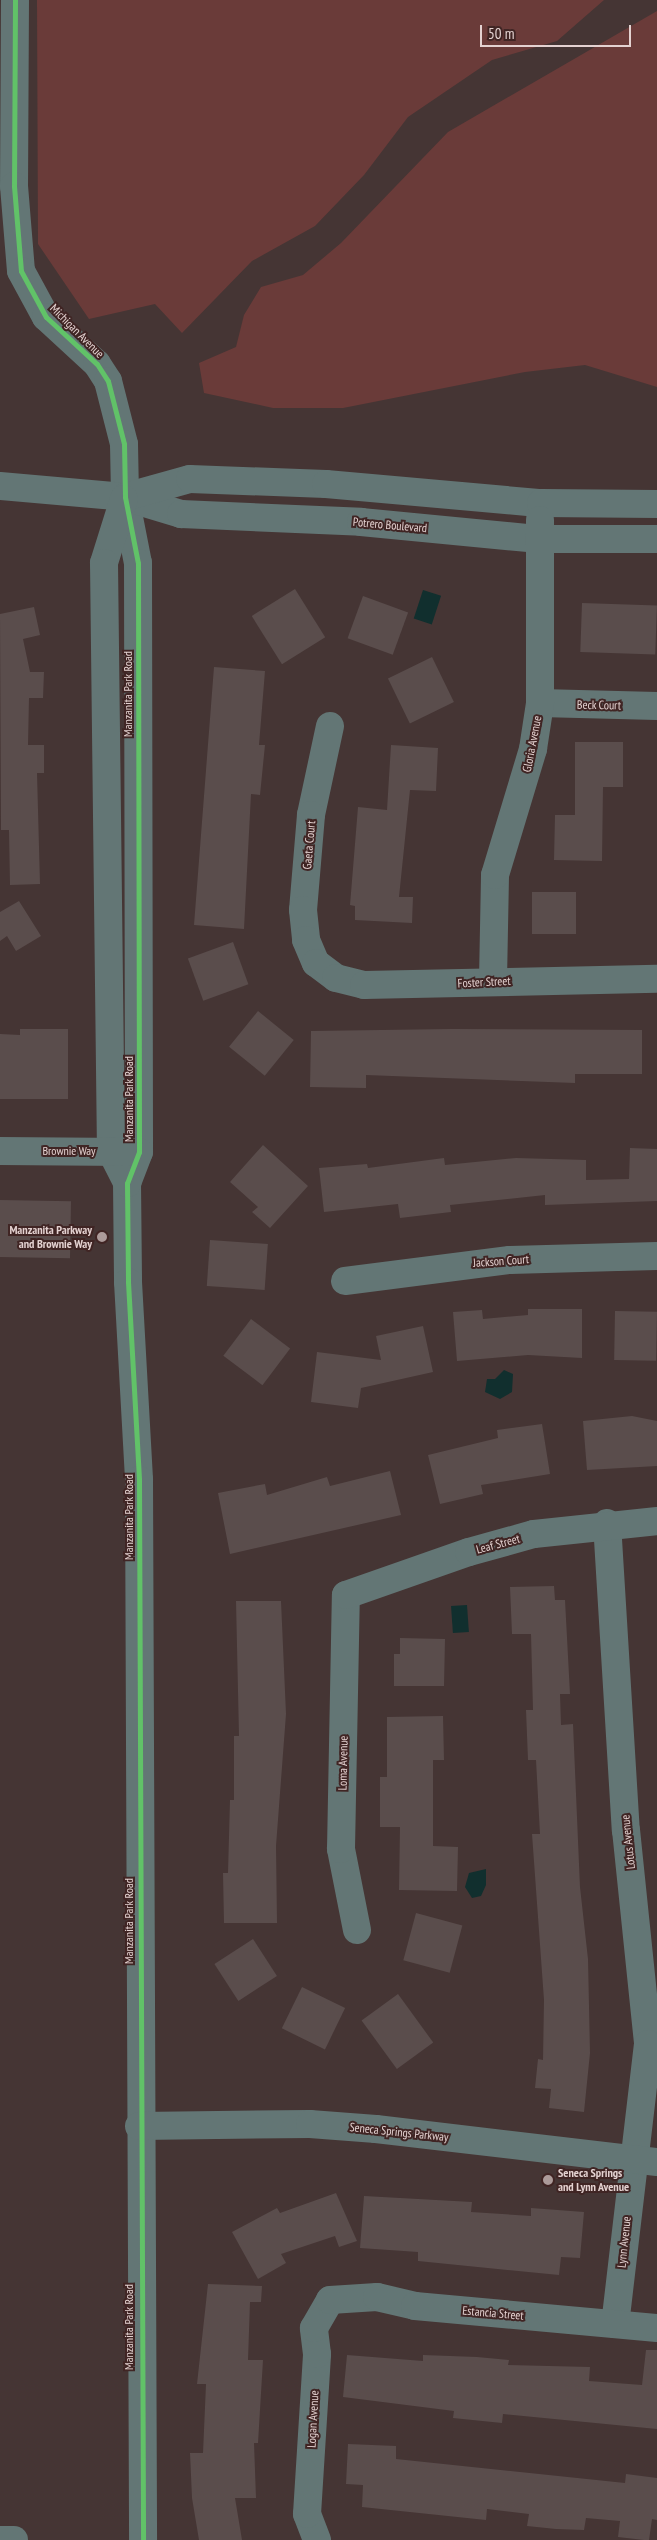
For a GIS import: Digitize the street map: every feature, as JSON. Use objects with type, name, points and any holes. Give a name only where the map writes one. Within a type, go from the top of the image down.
[{"type":"street","name":"Michigan Avenue","points":[[15,0],[14,186],[21,271],[46,318],[97,364],[108,381],[124,444],[125,497]]},
{"type":"street","name":"Potrero Boulevard","points":[[125,497],[199,479],[326,484],[541,503],[657,504]]},
{"type":"street","name":"Potrero Boulevard","points":[[0,486],[125,497],[181,514],[361,522],[539,539],[657,539]]},
{"type":"street","name":"Manzanita Park Road","points":[[125,497],[104,564],[111,1151],[127,1183]]},
{"type":"street","name":"Manzanita Park Road","points":[[125,497],[138,564],[139,1152],[127,1183],[140,1480],[139,2126],[143,2540]]},
{"type":"street","name":"Gloria Avenue","points":[[493,980],[495,875],[534,749],[540,704],[539,539],[541,503]]},
{"type":"street","name":"Beck Court","points":[[540,704],[657,706]]},
{"type":"street","name":"Gaeta Court","points":[[316,963],[306,940],[303,910],[311,815],[330,726]]},
{"type":"street","name":"Foster Street","points":[[316,963],[336,978],[364,985],[428,986],[493,980],[657,979]]},
{"type":"street","name":"Brownie Way","points":[[0,1151],[139,1152]]},
{"type":"street","name":"Jackson Court","points":[[345,1281],[510,1260],[657,1256]]},
{"type":"street","name":"Leaf Street","points":[[346,1595],[468,1552],[534,1534],[607,1523],[657,1521]]},
{"type":"street","name":"Lotus Avenue","points":[[607,1523],[626,1830],[651,1999],[645,2161]]},
{"type":"street","name":"Loma Avenue","points":[[346,1595],[341,1849],[357,1930]]},
{"type":"street","name":"Seneca Springs Parkway","points":[[139,2126],[310,2124],[376,2128],[645,2161]]},
{"type":"street","name":"Lynn Avenue","points":[[615,2324],[645,2161]]},
{"type":"street","name":"Estancia Street","points":[[330,2300],[377,2297],[415,2306],[657,2328]]},
{"type":"street","name":"Logan Avenue","points":[[317,2540],[307,2514],[317,2354],[314,2328],[330,2300]]},
{"type":"street","points":[[0,2540],[14,2540]]},
{"type":"shaded area","points":[[37,0],[604,0],[557,41],[492,60],[408,117],[364,175],[315,226],[252,261],[182,333],[155,304],[89,319],[38,244]]},
{"type":"shaded area","points":[[657,11],[657,387],[585,365],[525,372],[343,408],[273,408],[204,393],[199,363],[236,347],[244,315],[261,287],[303,275],[341,243],[448,132]]},
{"type":"water","points":[[423,590],[441,596],[432,624],[414,619]]},
{"type":"water","points":[[504,1370],[513,1374],[512,1392],[500,1399],[485,1392],[487,1379],[495,1379]]},
{"type":"water","points":[[467,1605],[469,1632],[453,1633],[451,1606]]},
{"type":"water","points":[[486,1869],[486,1885],[481,1896],[472,1898],[465,1887],[469,1873]]},
{"type":"building","points":[[295,589],[325,637],[282,664],[252,616]]},
{"type":"building","points":[[363,596],[408,612],[393,655],[348,638]]},
{"type":"building","points":[[582,603],[657,606],[655,655],[580,652]]},
{"type":"building","points":[[34,607],[40,635],[23,639],[30,672],[44,672],[43,698],[29,698],[28,745],[44,745],[44,773],[37,773],[40,884],[10,885],[9,830],[1,830],[0,614]]},
{"type":"building","points":[[432,657],[454,702],[410,723],[388,678]]},
{"type":"building","points":[[214,667],[265,671],[259,745],[265,745],[260,795],[251,794],[244,929],[194,925]]},
{"type":"building","points":[[575,742],[623,742],[623,787],[603,787],[602,861],[554,860],[555,815],[575,815]]},
{"type":"building","points":[[391,745],[438,748],[436,791],[410,790],[399,897],[413,897],[412,923],[355,920],[355,906],[350,905],[358,807],[387,810]]},
{"type":"building","points":[[532,892],[576,892],[576,934],[532,934]]},
{"type":"building","points":[[19,901],[41,936],[16,951],[7,936],[0,941],[0,912]]},
{"type":"building","points":[[233,942],[248,984],[203,1001],[188,958]]},
{"type":"building","points":[[258,1011],[294,1040],[265,1076],[229,1047]]},
{"type":"building","points":[[20,1029],[68,1029],[68,1099],[0,1099],[0,1034],[20,1035]]},
{"type":"building","points":[[452,1029],[642,1030],[642,1074],[575,1074],[575,1083],[366,1075],[366,1088],[310,1087],[311,1031]]},
{"type":"building","points":[[263,1145],[308,1186],[270,1228],[252,1212],[258,1207],[230,1182]]},
{"type":"building","points":[[630,1148],[657,1149],[657,1201],[545,1205],[545,1195],[450,1205],[451,1212],[400,1218],[398,1204],[324,1212],[319,1168],[367,1164],[368,1168],[444,1158],[445,1165],[516,1158],[586,1160],[586,1180],[629,1179]]},
{"type":"building","points":[[0,1200],[71,1201],[70,1258],[0,1257]]},
{"type":"building","points":[[210,1240],[268,1244],[265,1290],[207,1286]]},
{"type":"building","points":[[528,1309],[582,1309],[582,1358],[528,1355],[457,1361],[453,1312],[482,1310],[483,1319],[528,1315]]},
{"type":"building","points":[[615,1311],[657,1312],[656,1361],[614,1360]]},
{"type":"building","points":[[251,1319],[290,1348],[262,1385],[223,1356]]},
{"type":"building","points":[[423,1326],[433,1372],[361,1388],[358,1408],[311,1402],[317,1352],[381,1360],[376,1336]]},
{"type":"building","points":[[632,1416],[657,1421],[657,1466],[587,1470],[583,1421]]},
{"type":"building","points":[[542,1424],[550,1474],[481,1485],[483,1494],[440,1504],[428,1455],[498,1438],[497,1430]]},
{"type":"building","points":[[390,1471],[401,1515],[230,1554],[218,1493],[265,1484],[267,1495],[327,1477],[330,1486]]},
{"type":"building","points":[[554,1586],[555,1600],[565,1600],[570,1694],[560,1694],[561,1725],[573,1724],[580,1887],[588,1959],[590,2053],[584,2112],[549,2108],[551,2089],[535,2088],[538,2059],[543,2060],[544,2000],[532,1834],[540,1834],[536,1760],[528,1760],[526,1710],[533,1710],[531,1634],[512,1634],[510,1587]]},
{"type":"building","points":[[236,1601],[281,1601],[286,1714],[276,1846],[277,1923],[224,1923],[223,1873],[228,1873],[230,1800],[234,1800],[234,1736],[239,1736]]},
{"type":"building","points":[[400,1638],[445,1639],[444,1686],[394,1686],[394,1654],[400,1654]]},
{"type":"building","points":[[443,1716],[444,1760],[433,1760],[433,1846],[458,1847],[457,1891],[399,1890],[400,1827],[380,1827],[380,1777],[387,1777],[387,1717]]},
{"type":"building","points":[[416,1913],[462,1925],[450,1973],[403,1960]]},
{"type":"building","points":[[253,1939],[277,1976],[238,2001],[214,1964]]},
{"type":"building","points":[[302,1987],[345,2008],[325,2049],[282,2028]]},
{"type":"building","points":[[398,1994],[433,2043],[397,2069],[362,2020]]},
{"type":"building","points":[[336,2193],[357,2241],[339,2247],[335,2236],[281,2254],[286,2263],[258,2279],[232,2232],[277,2208],[280,2213]]},
{"type":"building","points":[[364,2196],[472,2202],[471,2212],[531,2216],[531,2208],[584,2212],[580,2258],[561,2257],[559,2275],[418,2261],[418,2252],[360,2248]]},
{"type":"building","points":[[208,2284],[262,2286],[261,2302],[250,2302],[248,2360],[263,2360],[258,2443],[254,2443],[256,2498],[235,2498],[242,2540],[199,2540],[192,2498],[190,2453],[203,2453],[206,2384],[197,2384]]},
{"type":"building","points":[[646,2350],[657,2350],[657,2429],[503,2414],[502,2423],[453,2418],[454,2411],[343,2397],[347,2355],[423,2361],[423,2355],[477,2357],[509,2360],[508,2365],[590,2367],[589,2381],[642,2385]]},
{"type":"building","points":[[348,2444],[396,2446],[396,2459],[625,2483],[626,2474],[657,2478],[657,2520],[652,2519],[649,2540],[644,2540],[618,2537],[620,2521],[586,2518],[584,2530],[556,2529],[527,2526],[529,2514],[487,2509],[486,2520],[362,2507],[363,2485],[346,2484]]},
{"type":"cycle path","points":[[15,0],[14,186],[21,271],[46,317],[97,364],[108,381],[124,444],[125,497],[138,563],[139,1152],[127,1183],[128,1282],[139,1480],[143,2540]]},
{"type":"place","name":"Manzanita Parkway and Brownie Way","points":[[102,1237]]},
{"type":"place","name":"Seneca Springs and Lynn Avenue","points":[[548,2180]]}]
